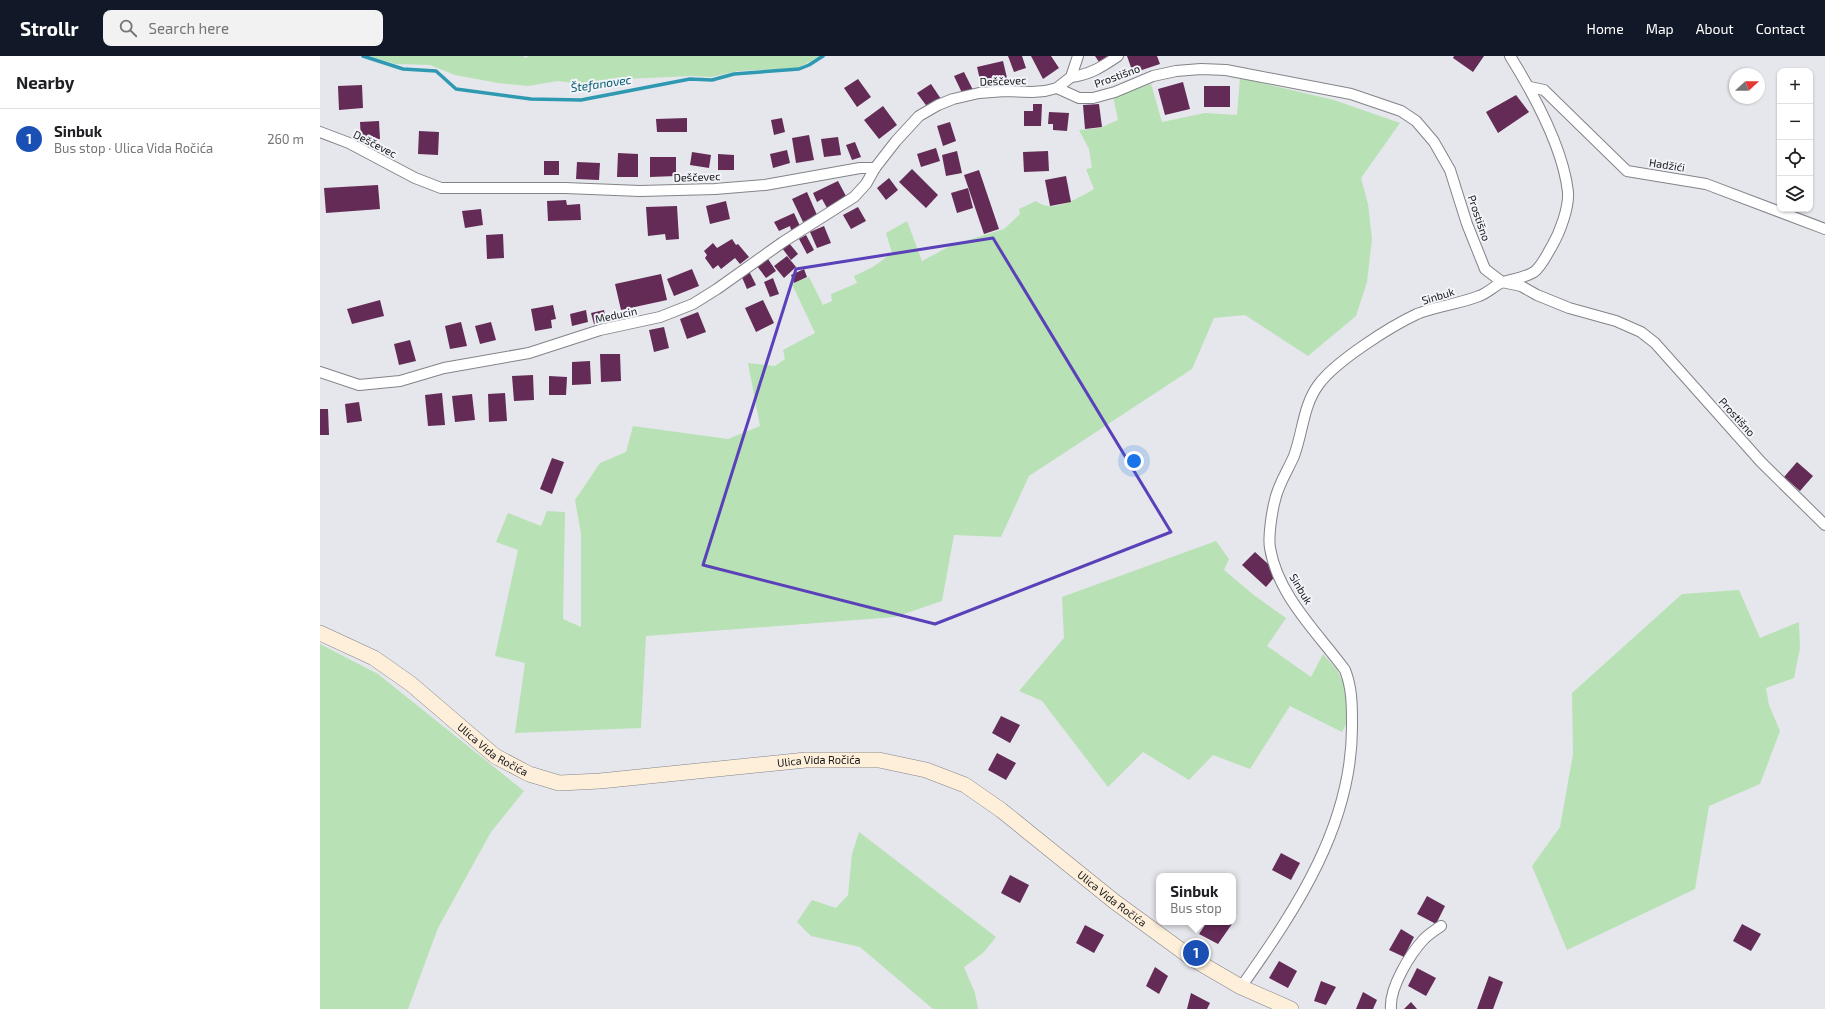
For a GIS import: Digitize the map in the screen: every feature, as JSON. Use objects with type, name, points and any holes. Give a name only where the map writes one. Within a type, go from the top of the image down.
[{"type":"main road","name":"Ulica Vida Ročića","points":[[320,633],[374,658],[411,684],[495,756],[529,774],[559,782],[600,781],[806,760],[879,760],[926,770],[965,785],[1001,810],[1115,902],[1193,959],[1241,987],[1291,1009]]},
{"type":"street","points":[[1071,77],[1078,56]]},
{"type":"street","points":[[1057,88],[1071,77],[1082,76],[1095,71],[1118,56]]},
{"type":"street","points":[[1502,282],[1520,279],[1535,271],[1545,258],[1562,230],[1568,194],[1560,161],[1530,87],[1510,56]]},
{"type":"street","name":"Prostišno","points":[[1057,88],[1079,98],[1094,98],[1115,92],[1152,76],[1201,69],[1226,70],[1351,94],[1401,111],[1416,121],[1434,142],[1450,170],[1467,224],[1485,269],[1502,282],[1521,286],[1537,295],[1569,308],[1616,321],[1641,332],[1655,343],[1761,462],[1825,525]]},
{"type":"street","name":"Hadžići","points":[[1530,87],[1544,90],[1627,171],[1706,184],[1825,229]]},
{"type":"street","name":"Deščevec","points":[[320,132],[349,143],[415,178],[441,188],[565,188],[640,191],[715,189],[765,185],[860,168],[875,168],[896,141],[919,116],[938,105],[953,99],[980,93],[1005,91],[1032,92],[1057,88]]},
{"type":"street","name":"Meducin","points":[[320,372],[359,385],[400,381],[444,368],[529,352],[600,330],[660,317],[693,304],[717,289],[783,242],[854,197],[866,184],[875,168]]},
{"type":"street","name":"Sinbuk","points":[[1241,987],[1281,930],[1313,874],[1328,843],[1340,811],[1351,761],[1352,722],[1350,683],[1345,670],[1294,604],[1285,588],[1270,546],[1275,499],[1300,441],[1303,418],[1319,384],[1339,364],[1355,351],[1417,314],[1480,296],[1502,282]]},
{"type":"street","points":[[1391,1009],[1392,998],[1404,969],[1424,939],[1441,926]]},
{"type":"highlighted area","points":[[993,238],[1171,532],[935,624],[703,565],[796,269]]},
{"type":"green space","points":[[369,56],[523,56],[526,58],[528,56],[820,56],[798,68],[738,71],[711,77],[691,76],[626,79],[588,85],[558,81],[528,86],[498,83],[455,75],[430,65],[396,64]]},
{"type":"green space","points":[[1240,78],[1334,100],[1400,123],[1361,178],[1368,204],[1372,239],[1367,282],[1356,316],[1308,356],[1245,315],[1214,318],[1192,369],[1029,476],[1001,537],[954,535],[942,601],[895,617],[646,636],[641,728],[515,733],[525,663],[495,656],[518,550],[496,542],[508,513],[541,526],[547,511],[565,512],[563,619],[581,627],[581,534],[575,500],[600,463],[626,452],[633,426],[728,439],[760,426],[748,363],[775,366],[785,359],[783,350],[815,333],[792,284],[809,277],[823,305],[832,301],[831,294],[857,283],[854,276],[873,267],[892,253],[886,233],[907,221],[922,261],[952,245],[1004,229],[1020,214],[1019,209],[1036,201],[1045,206],[1054,206],[1072,201],[1094,189],[1086,169],[1092,168],[1089,149],[1079,130],[1100,128],[1118,120],[1113,96],[1151,84],[1162,122],[1205,113],[1237,115]]},
{"type":"green space","points":[[1216,541],[1229,559],[1224,570],[1255,596],[1286,618],[1267,646],[1311,677],[1323,654],[1337,670],[1347,690],[1349,719],[1342,732],[1290,706],[1250,769],[1213,755],[1189,780],[1143,752],[1108,787],[1042,701],[1019,691],[1064,638],[1062,597]]},
{"type":"green space","points":[[1739,590],[1760,638],[1799,622],[1800,648],[1794,678],[1766,688],[1769,705],[1780,731],[1760,784],[1709,806],[1695,889],[1567,950],[1532,866],[1560,827],[1573,754],[1572,693],[1682,594]]},
{"type":"green space","points":[[320,644],[378,674],[524,791],[491,832],[438,928],[408,1009],[320,1009]]},
{"type":"green space","points":[[859,832],[996,937],[983,953],[964,967],[975,993],[978,1009],[933,1009],[860,947],[811,936],[797,922],[812,900],[836,908],[848,895],[852,854]]},
{"type":"building","points":[[1008,56],[1022,56],[1026,68],[1014,72]]},
{"type":"building","points":[[1031,56],[1051,56],[1059,68],[1043,79]]},
{"type":"building","points":[[1095,56],[1108,56],[1099,62]]},
{"type":"building","points":[[1127,56],[1157,56],[1160,64],[1133,73]]},
{"type":"building","points":[[1454,56],[1484,56],[1473,72],[1453,58]]},
{"type":"building","points":[[1003,61],[1007,78],[981,84],[977,67]]},
{"type":"building","points":[[964,72],[973,90],[963,95],[954,76]]},
{"type":"building","points":[[858,79],[871,97],[857,107],[844,88]]},
{"type":"building","points":[[1183,82],[1190,109],[1165,115],[1158,89]]},
{"type":"building","points":[[931,84],[941,99],[928,108],[917,93]]},
{"type":"building","points":[[362,85],[363,108],[339,110],[338,86]]},
{"type":"building","points":[[1204,86],[1230,86],[1230,107],[1204,107]]},
{"type":"building","points":[[1516,95],[1529,112],[1498,133],[1486,112]]},
{"type":"building","points":[[1033,104],[1042,104],[1041,126],[1024,126],[1024,111],[1033,111]]},
{"type":"building","points":[[1099,104],[1102,127],[1085,129],[1083,105]]},
{"type":"building","points":[[883,106],[897,125],[879,139],[864,120]]},
{"type":"building","points":[[1049,112],[1069,113],[1067,131],[1053,130],[1053,124],[1048,124]]},
{"type":"building","points":[[687,118],[687,132],[657,132],[656,119]]},
{"type":"building","points":[[782,118],[785,132],[774,135],[771,120]]},
{"type":"building","points":[[379,121],[380,139],[361,140],[360,122]]},
{"type":"building","points":[[950,122],[956,141],[943,146],[937,126]]},
{"type":"building","points":[[419,131],[439,132],[438,155],[418,154]]},
{"type":"building","points":[[809,135],[814,160],[796,163],[792,138]]},
{"type":"building","points":[[838,137],[841,155],[824,157],[821,139]]},
{"type":"building","points":[[855,142],[861,157],[852,160],[846,145]]},
{"type":"building","points":[[936,148],[940,161],[921,167],[917,154]]},
{"type":"building","points":[[787,150],[790,163],[773,168],[770,154]]},
{"type":"building","points":[[957,151],[962,173],[946,176],[942,155]]},
{"type":"building","points":[[1048,151],[1049,171],[1024,172],[1023,152]]},
{"type":"building","points":[[692,152],[711,155],[709,168],[690,165]]},
{"type":"building","points":[[618,153],[638,154],[638,177],[617,177]]},
{"type":"building","points":[[718,154],[734,155],[734,170],[718,170]]},
{"type":"building","points":[[650,157],[676,157],[676,176],[650,177]]},
{"type":"building","points":[[544,161],[559,161],[559,175],[544,175]]},
{"type":"building","points":[[577,162],[600,163],[599,180],[576,179]]},
{"type":"building","points":[[912,169],[938,195],[926,208],[899,182]]},
{"type":"building","points":[[979,170],[999,229],[984,234],[964,175]]},
{"type":"building","points":[[1066,176],[1071,202],[1050,206],[1045,180]]},
{"type":"building","points":[[889,178],[898,190],[886,200],[877,188]]},
{"type":"building","points":[[838,181],[847,198],[827,208],[822,199],[817,202],[813,193]]},
{"type":"building","points":[[378,185],[380,209],[326,213],[324,188]]},
{"type":"building","points":[[968,188],[973,208],[957,213],[951,193]]},
{"type":"building","points":[[807,192],[817,215],[803,222],[792,199]]},
{"type":"building","points":[[566,200],[567,205],[580,204],[581,220],[548,221],[547,201]]},
{"type":"building","points":[[726,201],[730,219],[710,224],[706,206]]},
{"type":"building","points":[[677,206],[679,239],[666,240],[665,234],[648,236],[646,207]]},
{"type":"building","points":[[858,207],[866,221],[851,229],[843,215]]},
{"type":"building","points":[[481,209],[483,225],[465,228],[462,211]]},
{"type":"building","points":[[794,213],[800,226],[791,230],[790,226],[779,231],[774,222]]},
{"type":"building","points":[[824,226],[831,243],[817,248],[810,232]]},
{"type":"building","points":[[503,234],[504,258],[487,259],[486,235]]},
{"type":"building","points":[[806,235],[814,250],[807,254],[799,239]]},
{"type":"building","points":[[732,239],[736,245],[738,244],[749,257],[740,264],[735,258],[721,269],[718,265],[713,269],[705,258],[707,255],[704,251],[713,243],[717,248]]},
{"type":"building","points":[[789,243],[798,254],[791,260],[782,248]]},
{"type":"building","points":[[787,256],[796,267],[784,278],[774,266]]},
{"type":"building","points":[[768,259],[776,271],[766,278],[757,266]]},
{"type":"building","points":[[692,269],[699,286],[674,296],[667,279]]},
{"type":"building","points":[[804,269],[807,277],[794,283],[791,275]]},
{"type":"building","points":[[749,271],[756,285],[747,289],[741,275]]},
{"type":"building","points":[[661,274],[667,300],[621,310],[615,284]]},
{"type":"building","points":[[773,278],[779,294],[770,297],[764,282]]},
{"type":"building","points":[[380,300],[384,316],[352,324],[347,309]]},
{"type":"building","points":[[763,300],[774,323],[756,332],[745,308]]},
{"type":"building","points":[[553,305],[556,319],[551,320],[552,328],[535,331],[531,309]]},
{"type":"building","points":[[586,310],[588,322],[572,326],[570,314]]},
{"type":"building","points":[[604,310],[606,321],[594,324],[591,313]]},
{"type":"building","points":[[698,312],[706,332],[687,339],[680,319]]},
{"type":"building","points":[[461,322],[467,346],[450,349],[445,326]]},
{"type":"building","points":[[491,322],[496,340],[480,344],[475,326]]},
{"type":"building","points":[[664,327],[669,348],[654,352],[649,330]]},
{"type":"building","points":[[410,340],[416,361],[399,365],[394,344]]},
{"type":"building","points":[[600,354],[620,354],[621,381],[601,382]]},
{"type":"building","points":[[590,361],[591,384],[572,385],[572,362]]},
{"type":"building","points":[[533,375],[534,400],[514,401],[512,376]]},
{"type":"building","points":[[549,376],[567,377],[566,395],[549,395]]},
{"type":"building","points":[[442,393],[445,425],[428,426],[425,395]]},
{"type":"building","points":[[505,393],[507,421],[489,422],[488,394]]},
{"type":"building","points":[[472,394],[475,420],[455,422],[452,396]]},
{"type":"building","points":[[359,402],[362,421],[347,423],[345,404]]},
{"type":"building","points":[[320,409],[328,409],[329,435],[320,435]]},
{"type":"building","points":[[552,458],[564,462],[552,494],[540,489]]},
{"type":"building","points":[[1797,462],[1813,476],[1800,491],[1784,477]]},
{"type":"building","points":[[1255,552],[1278,573],[1266,587],[1242,565]]},
{"type":"building","points":[[1001,716],[1020,725],[1010,743],[992,733]]},
{"type":"building","points":[[997,753],[1016,763],[1006,780],[988,770]]},
{"type":"building","points":[[1281,853],[1300,863],[1291,880],[1272,870]]},
{"type":"building","points":[[1010,875],[1029,885],[1020,903],[1001,893]]},
{"type":"building","points":[[1427,896],[1445,906],[1436,924],[1417,914]]},
{"type":"building","points":[[1742,924],[1761,934],[1751,951],[1733,941]]},
{"type":"building","points":[[1085,925],[1104,935],[1094,953],[1076,943]]},
{"type":"building","points":[[1205,925],[1231,925],[1218,944],[1199,934]]},
{"type":"building","points":[[1401,929],[1414,937],[1404,957],[1389,950]]},
{"type":"building","points":[[1279,961],[1297,971],[1288,988],[1269,978]]},
{"type":"building","points":[[1155,967],[1168,976],[1159,994],[1146,986]]},
{"type":"building","points":[[1417,968],[1436,978],[1426,996],[1408,986]]},
{"type":"building","points":[[1489,976],[1503,982],[1493,1009],[1477,1009]]},
{"type":"building","points":[[1321,981],[1336,987],[1326,1005],[1314,1001]]},
{"type":"building","points":[[1363,992],[1377,1000],[1373,1009],[1356,1009]]},
{"type":"building","points":[[1191,993],[1210,1003],[1207,1009],[1187,1009]]},
{"type":"building","points":[[1411,1002],[1417,1009],[1404,1009]]},
{"type":"waterway","name":"Štefanovec","points":[[363,56],[403,69],[436,71],[456,89],[531,99],[581,100],[690,79],[712,80],[734,74],[799,69],[809,65],[823,56]]},
{"type":"place","name":"Sinbuk","points":[[1196,953]]}]
